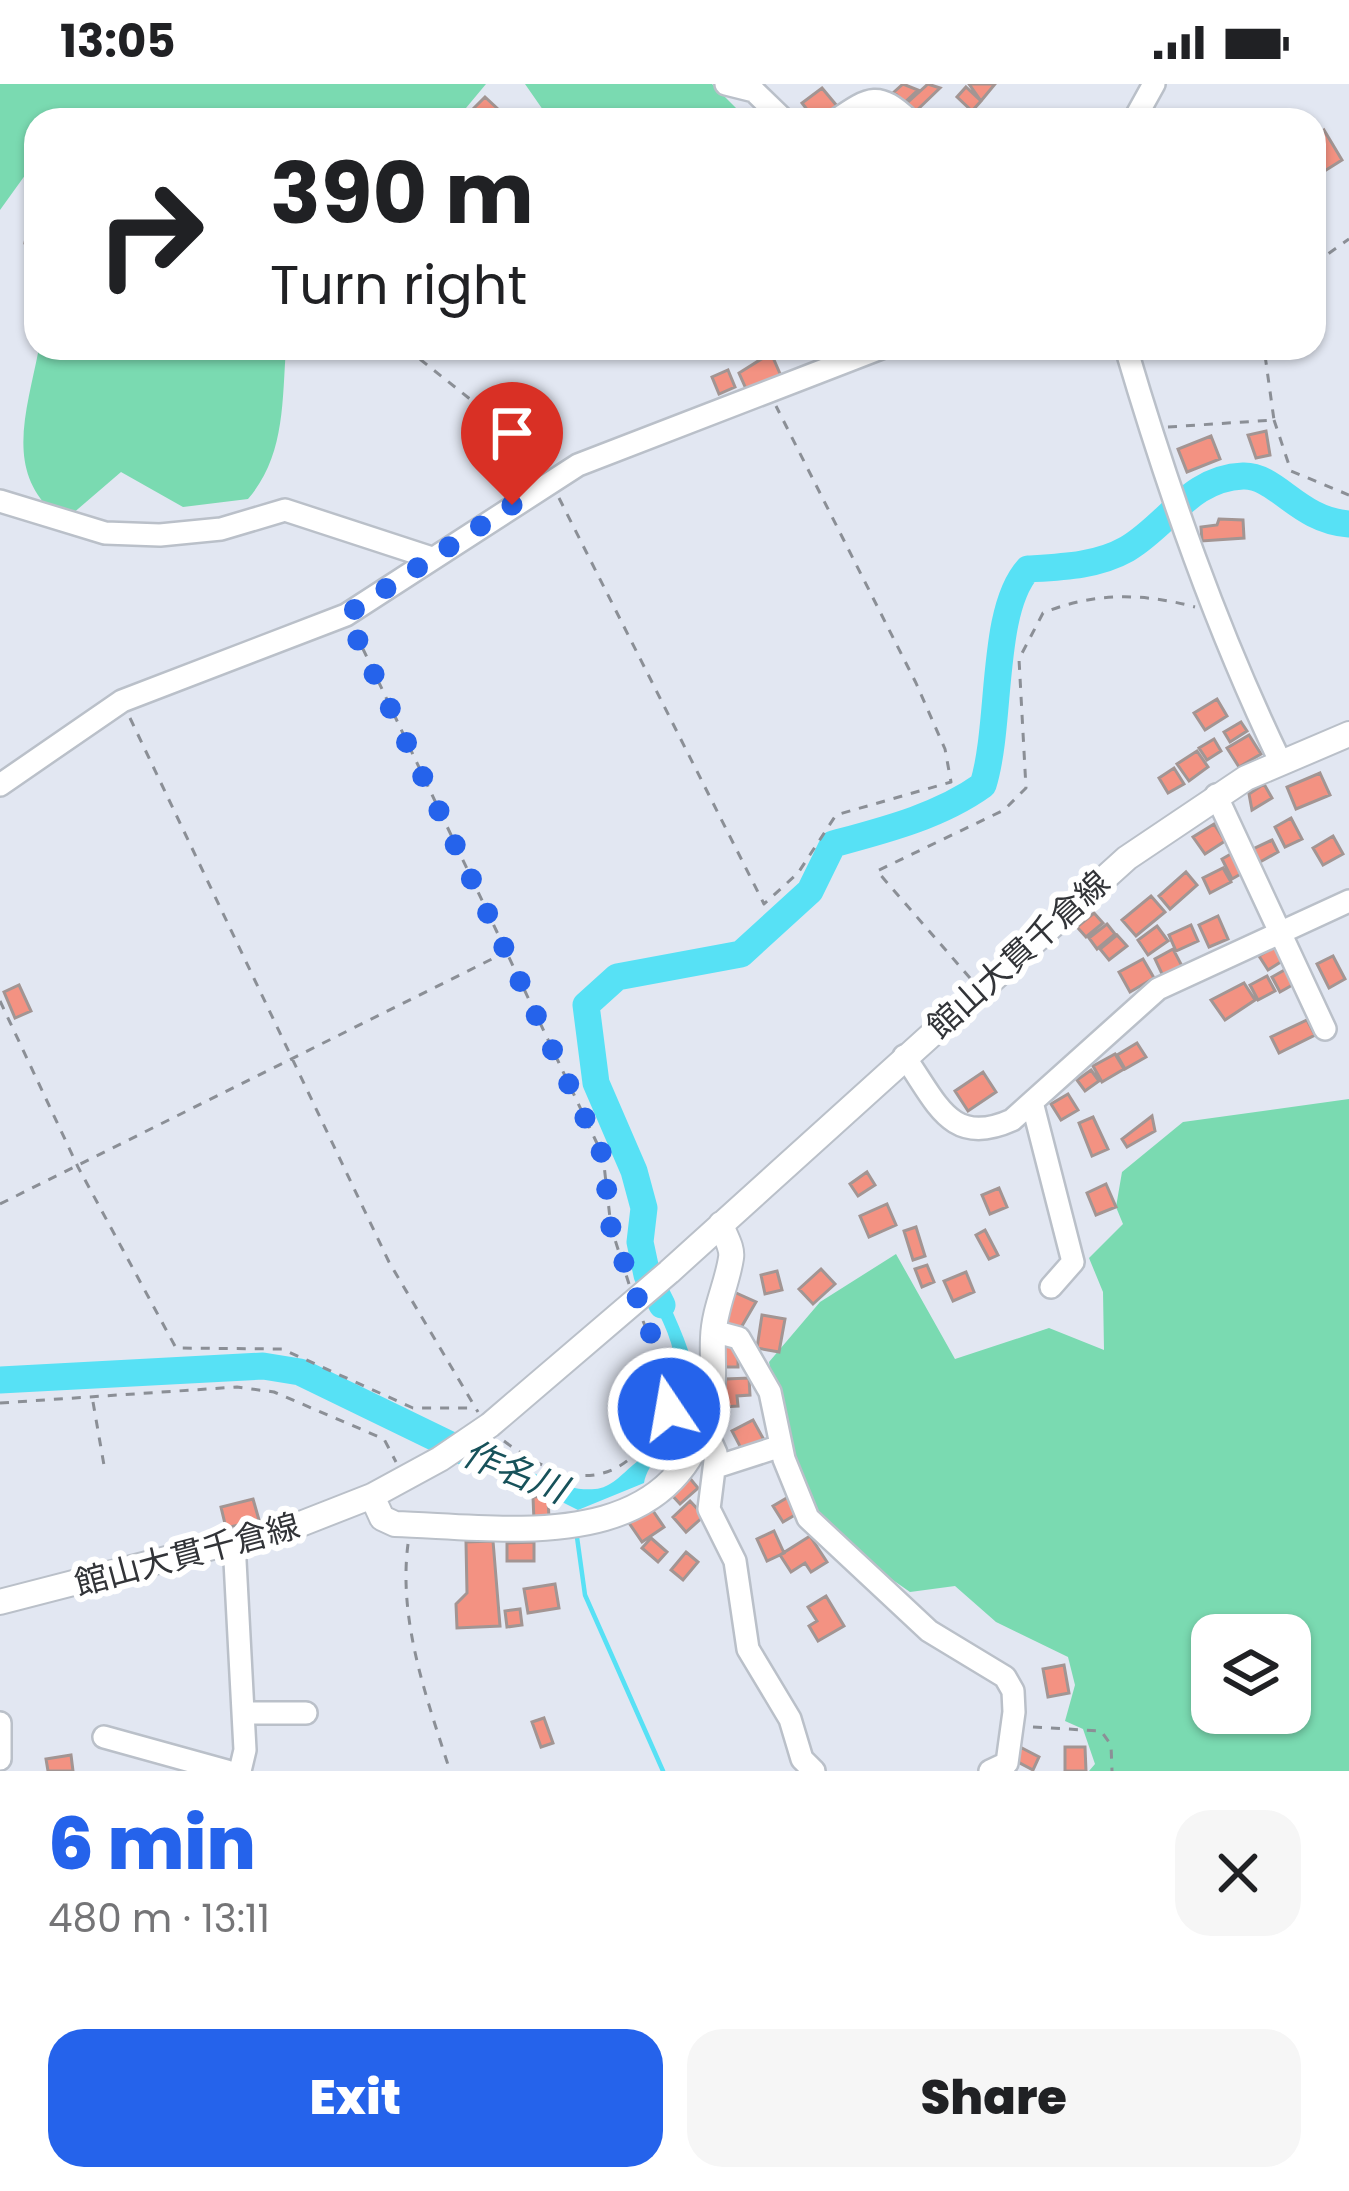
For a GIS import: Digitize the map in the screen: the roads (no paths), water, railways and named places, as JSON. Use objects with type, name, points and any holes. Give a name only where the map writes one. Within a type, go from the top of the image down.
[{"type":"main road","name":"館山大貫千倉線","points":[[0,1602],[234,1542],[372,1496],[440,1459],[637,1299],[1127,859],[1216,795],[1280,761],[1349,734]]},
{"type":"main road","points":[[372,1496],[382,1518],[411,1524],[576,1528],[624,1510],[663,1486],[704,1426],[713,1383],[713,1331],[731,1258],[722,1223]]},
{"type":"street","points":[[726,84],[754,91],[772,108]]},
{"type":"street","points":[[859,108],[876,99],[887,100],[896,108]]},
{"type":"street","points":[[0,785],[122,700],[346,615],[544,484],[767,389],[848,360]]},
{"type":"street","points":[[1130,360],[1170,493],[1214,612],[1280,761]]},
{"type":"street","points":[[0,501],[105,533],[160,535],[221,529],[285,510],[432,558]]},
{"type":"street","points":[[1216,795],[1325,1029]]},
{"type":"street","points":[[904,1056],[955,1125],[970,1132],[1012,1120],[1158,989],[1349,901]]},
{"type":"street","points":[[1032,1102],[1073,1262],[1051,1286]]},
{"type":"street","points":[[713,1331],[740,1338],[757,1362],[781,1446],[808,1518],[822,1536],[853,1556],[928,1631],[1005,1677],[1012,1691],[1013,1727],[1007,1763],[990,1771]]},
{"type":"street","points":[[704,1426],[714,1442],[716,1467],[709,1509],[736,1561],[748,1649],[790,1719],[804,1767]]},
{"type":"street","points":[[716,1467],[781,1446]]},
{"type":"street","points":[[234,1542],[243,1713],[240,1771]]},
{"type":"street","points":[[243,1713],[306,1713]]},
{"type":"street","points":[[0,1723],[0,1759]]},
{"type":"street","points":[[104,1737],[227,1771]]},
{"type":"water","points":[[664,1291],[691,1360],[695,1396],[682,1429],[654,1461],[644,1483],[578,1510],[498,1470],[464,1460],[484,1446],[538,1475],[581,1489],[601,1488],[620,1476],[652,1447],[674,1409],[677,1368],[653,1302]]},
{"type":"waterway","name":"作名川","points":[[662,1305],[647,1275],[640,1242],[644,1208],[634,1171],[596,1083],[586,1005],[617,977],[741,954],[810,891],[833,844],[930,814],[983,785],[1002,640],[1016,588],[1028,569],[1079,565],[1116,555],[1208,485],[1243,476],[1267,483],[1315,515],[1349,524]]},
{"type":"waterway","name":"作名川","points":[[0,1380],[263,1366],[300,1372],[473,1456]]},
{"type":"waterway","points":[[576,1530],[585,1595],[663,1771]]}]
